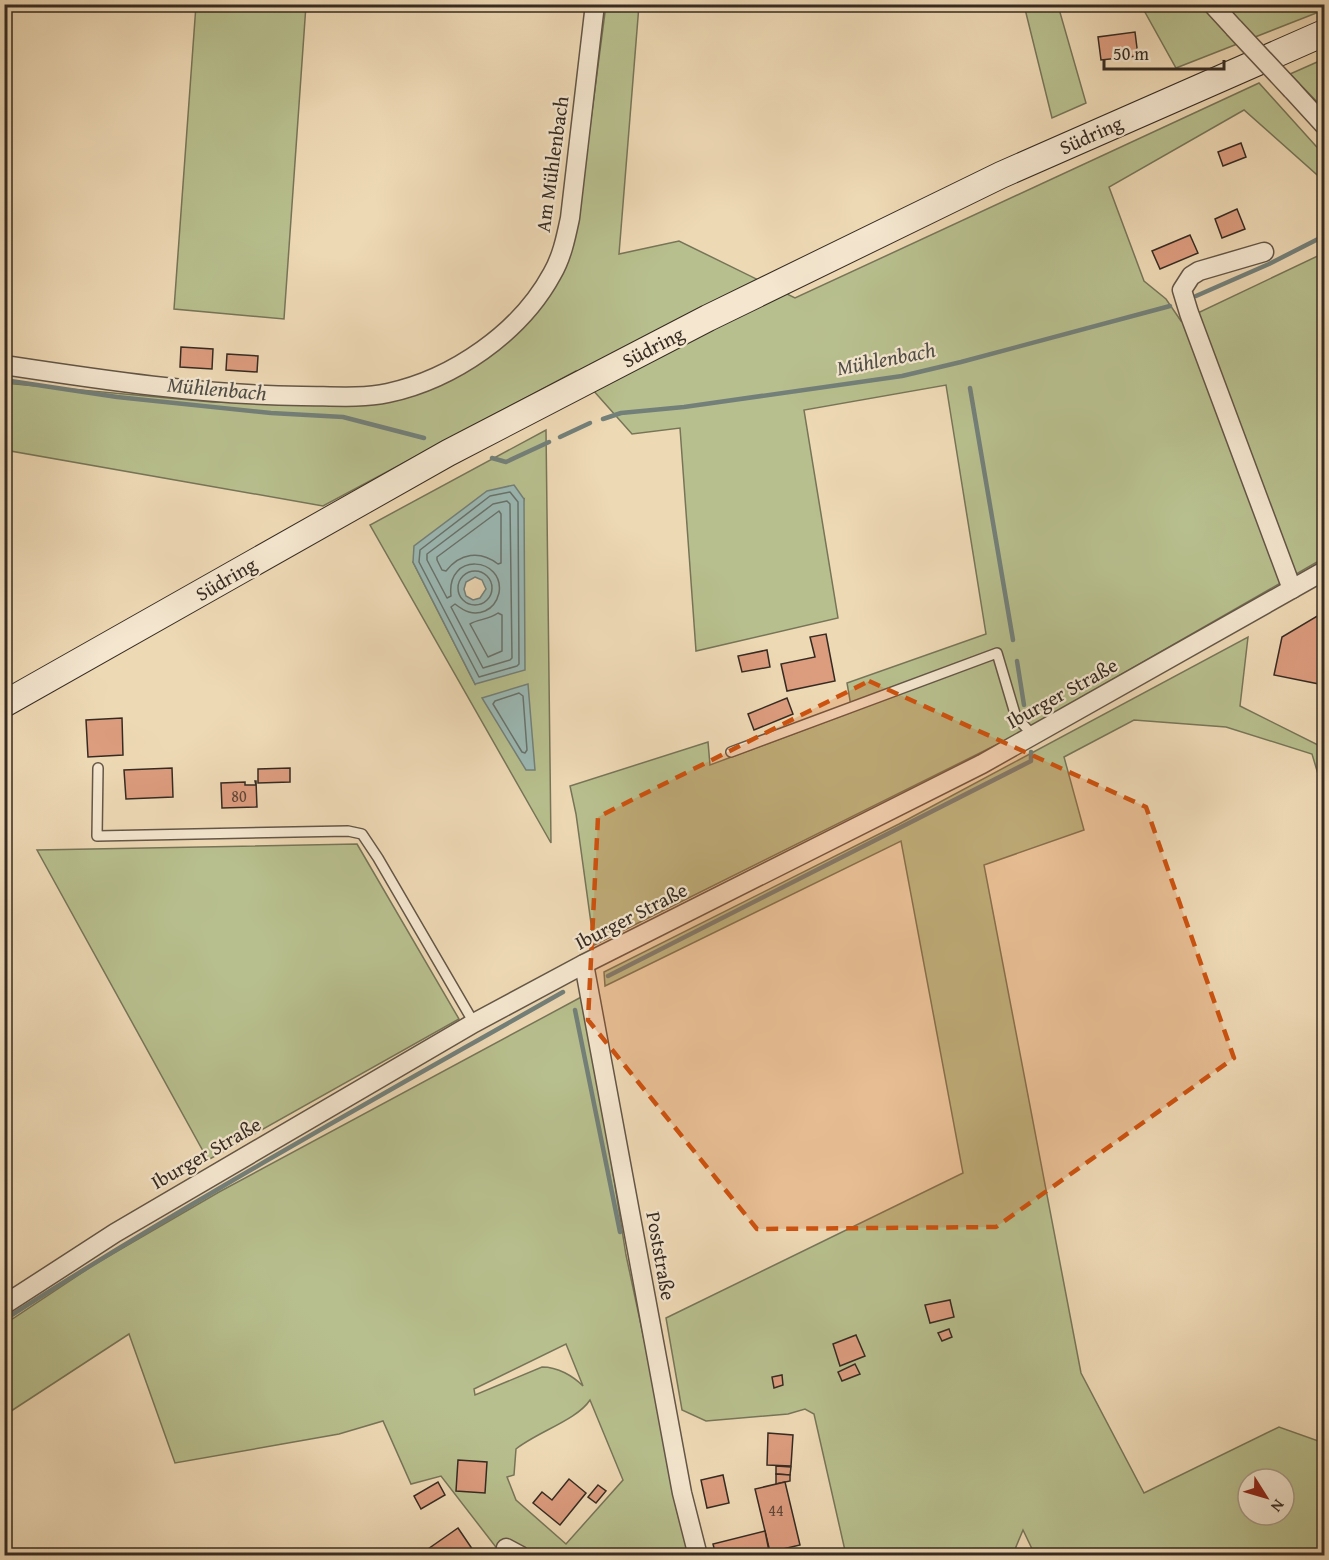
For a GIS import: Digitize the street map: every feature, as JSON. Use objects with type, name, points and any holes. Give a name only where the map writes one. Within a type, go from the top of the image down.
[{"type":"main road","name":"Südring","points":[[4,704],[448,453],[708,318],[1001,175],[1324,33]]},
{"type":"street","name":"Am Mühlenbach","points":[[4,365],[159,387],[260,395],[357,396],[387,393],[411,386],[440,375],[467,359],[508,330],[531,304],[553,274],[565,242],[570,218],[595,4]]},
{"type":"street","points":[[1212,4],[1324,125]]},
{"type":"street","points":[[1264,252],[1199,271],[1191,276],[1182,290],[1292,589]]},
{"type":"street","name":"Iburger Straße","points":[[4,1305],[115,1233],[474,1023],[584,964],[961,775],[1324,571]]},
{"type":"street","name":"Poststraße","points":[[584,964],[682,1493],[698,1556]]},
{"type":"lane","points":[[731,752],[997,653],[1016,717],[1033,735]]},
{"type":"lane","points":[[98,768],[97,836],[348,831],[362,834],[474,1023]]},
{"type":"highlighted area","points":[[869,681],[1146,807],[1234,1058],[996,1227],[757,1229],[588,1020],[598,817]]},
{"type":"green space","points":[[1324,4],[1324,10],[1176,68],[1141,5]]},
{"type":"green space","points":[[196,5],[306,5],[284,319],[174,309]]},
{"type":"green space","points":[[606,5],[639,5],[619,254],[679,241],[795,298],[1259,83],[1324,155],[1324,181],[1244,110],[1109,187],[1144,281],[1166,299],[1181,321],[1324,253],[1324,558],[1014,736],[594,945],[570,786],[708,742],[710,765],[852,712],[847,683],[986,634],[946,385],[804,410],[838,618],[696,651],[680,428],[632,434],[576,371],[323,506],[5,450],[4,383],[212,402],[291,403],[396,399],[515,333],[578,218]]},
{"type":"green space","points":[[1024,5],[1121,5],[1059,9],[1086,103],[1052,118]]},
{"type":"green space","points":[[1324,59],[1324,109],[1290,74]]},
{"type":"green space","points":[[546,430],[551,843],[370,525]],"holes":[[[524,499],[475,684],[413,562]]]},
{"type":"green space","points":[[1248,637],[1240,706],[1324,748],[1324,794],[1312,754],[1226,727],[1134,720],[1064,757],[1084,830],[984,865],[1081,1373],[1144,1493],[1279,1427],[1324,1443],[1324,1555],[1035,1555],[1023,1530],[1013,1554],[1010,1555],[905,1556],[903,1552],[894,1555],[846,1555],[814,1414],[805,1409],[788,1414],[706,1421],[682,1410],[666,1318],[963,1173],[901,841],[605,986],[604,972],[899,824]]},
{"type":"green space","points":[[357,844],[459,1019],[208,1160],[37,850]]},
{"type":"green space","points":[[585,995],[626,1255],[690,1555],[502,1555],[441,1476],[411,1484],[383,1421],[339,1434],[175,1463],[129,1334],[5,1415],[5,1324],[95,1264],[219,1192]],"holes":[[[566,1344],[583,1386],[565,1373],[542,1367],[475,1395],[474,1389]],[[590,1400],[623,1480],[566,1544],[516,1500],[507,1477],[514,1475],[516,1449],[576,1414]]]},
{"type":"water","points":[[514,485],[524,499],[525,670],[475,684],[413,562],[414,546],[487,491]],"holes":[[[475,577],[482,580],[486,589],[480,598],[473,600],[466,596],[464,589],[466,582]]]},
{"type":"water","points":[[528,684],[535,770],[526,770],[482,698]]},
{"type":"building","points":[[1135,32],[1138,56],[1101,60],[1098,37]]},
{"type":"building","points":[[1241,143],[1246,157],[1223,166],[1218,152]]},
{"type":"building","points":[[1237,209],[1245,229],[1222,238],[1215,219]]},
{"type":"building","points":[[1190,235],[1198,253],[1160,269],[1152,251]]},
{"type":"building","points":[[181,347],[213,349],[212,369],[180,367]]},
{"type":"building","points":[[227,354],[258,356],[257,372],[226,370]]},
{"type":"building","points":[[1324,612],[1324,685],[1274,675],[1282,637]]},
{"type":"building","points":[[826,634],[835,681],[787,691],[781,664],[815,657],[810,637]]},
{"type":"building","points":[[767,650],[770,667],[742,672],[738,656]]},
{"type":"building","points":[[787,698],[793,714],[754,730],[748,714]]},
{"type":"building","points":[[122,718],[123,755],[88,757],[86,720]]},
{"type":"building","points":[[172,768],[173,797],[126,799],[124,770]]},
{"type":"building","points":[[290,768],[290,782],[258,783],[258,769]]},
{"type":"building","points":[[256,781],[257,807],[222,808],[221,783],[245,782],[245,785],[256,785]]},
{"type":"building","points":[[950,1300],[954,1317],[930,1323],[925,1305]]},
{"type":"building","points":[[949,1329],[952,1337],[942,1341],[938,1333]]},
{"type":"building","points":[[856,1335],[865,1356],[840,1366],[833,1344]]},
{"type":"building","points":[[855,1364],[860,1374],[842,1381],[838,1372]]},
{"type":"building","points":[[782,1375],[783,1385],[774,1388],[772,1377]]},
{"type":"building","points":[[768,1433],[793,1435],[791,1466],[767,1465]]},
{"type":"building","points":[[458,1460],[487,1462],[485,1493],[456,1491]]},
{"type":"building","points":[[776,1466],[791,1467],[790,1475],[776,1474]]},
{"type":"building","points":[[776,1474],[790,1475],[790,1481],[776,1484]]},
{"type":"building","points":[[723,1475],[729,1503],[707,1508],[701,1480]]},
{"type":"building","points":[[569,1479],[586,1493],[560,1525],[533,1503],[542,1492],[552,1500]]},
{"type":"building","points":[[438,1482],[445,1495],[421,1509],[414,1496]]},
{"type":"building","points":[[785,1482],[800,1545],[770,1552],[755,1489]]},
{"type":"building","points":[[598,1485],[606,1491],[596,1503],[588,1497]]},
{"type":"building","points":[[458,1528],[477,1556],[418,1556]]},
{"type":"building","points":[[765,1531],[770,1556],[716,1556],[713,1544]]},
{"type":"waterway","name":"Mühlenbach","points":[[1196,296],[1269,264],[1324,236]]},
{"type":"waterway","name":"Mühlenbach","points":[[603,419],[621,413],[684,407],[902,376],[1170,306]]},
{"type":"waterway","name":"Mühlenbach","points":[[4,380],[117,397],[271,413],[343,417],[424,438]]},
{"type":"waterway","points":[[970,388],[1013,640]]},
{"type":"waterway","name":"Mühlenbach","points":[[560,437],[590,423]]},
{"type":"waterway","name":"Mühlenbach","points":[[492,458],[506,462],[549,442]]},
{"type":"waterway","points":[[1017,661],[1024,705]]},
{"type":"waterway","points":[[608,976],[1031,761],[1031,752]]},
{"type":"waterway","points":[[4,1320],[211,1193],[563,992]]},
{"type":"waterway","points":[[575,1010],[620,1232]]}]
